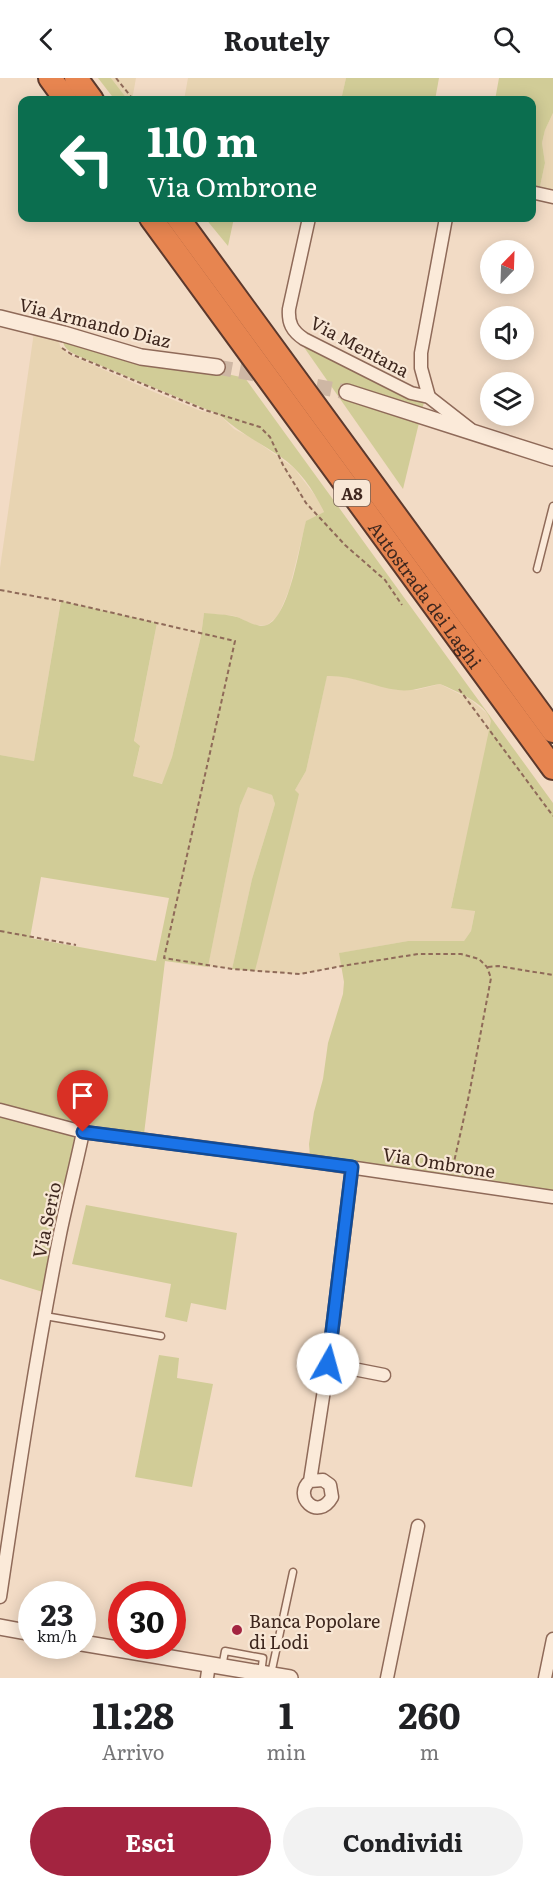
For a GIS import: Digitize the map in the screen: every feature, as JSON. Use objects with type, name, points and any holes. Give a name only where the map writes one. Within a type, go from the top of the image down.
[{"type":"highway","points":[[50,78],[63,96]]},
{"type":"highway","points":[[76,78],[89,96]]},
{"type":"highway","name":"Autostrada dei Laghi","points":[[154,222],[553,768]]},
{"type":"highway","name":"Autostrada dei Laghi","points":[[181,222],[553,732]]},
{"type":"street","points":[[536,193],[553,197]]},
{"type":"street","name":"Via Mentana","points":[[308,222],[290,303],[291,327],[298,335],[310,342],[411,393],[429,397],[477,435]]},
{"type":"street","points":[[429,397],[421,368],[421,353],[445,222]]},
{"type":"street","name":"Via Armando Diaz","points":[[0,318],[61,333],[141,357],[218,367]]},
{"type":"street","points":[[347,392],[553,458]]},
{"type":"street","name":"Via Ombrone","points":[[0,1110],[83,1132],[352,1167],[553,1197]]},
{"type":"street","name":"Via Serio","points":[[0,1597],[20,1460],[45,1316],[60,1233],[83,1132]]},
{"type":"street","points":[[310,1481],[328,1364],[352,1167]]},
{"type":"street","points":[[328,1364],[384,1375]]},
{"type":"street","points":[[387,1678],[418,1526]]},
{"type":"street","points":[[0,1627],[18,1631]]},
{"type":"street","points":[[545,1678],[553,1639]]},
{"type":"street","points":[[96,1646],[213,1670],[290,1678]]},
{"type":"lane","points":[[537,569],[553,506]]},
{"type":"lane","points":[[45,1316],[160,1336]]},
{"type":"lane","points":[[266,1674],[293,1572]]},
{"type":"path","points":[[116,78],[130,96]]},
{"type":"path","points":[[61,333],[61,346],[71,354],[205,411],[260,427],[270,437],[283,465],[306,503],[324,524],[385,580],[402,605]]},
{"type":"path","points":[[0,590],[61,601],[235,641],[164,958],[232,969],[300,975],[418,954],[461,954],[479,959],[487,967],[491,978],[489,991],[450,1182]]},
{"type":"path","points":[[459,689],[553,816]]},
{"type":"path","points":[[0,931],[76,945]]},
{"type":"path","points":[[487,967],[498,966],[553,975]]},
{"type":"shaded area","points":[[98,78],[111,78],[125,96],[112,96]]},
{"type":"shaded area","points":[[111,78],[136,78],[133,96],[125,96]]},
{"type":"shaded area","points":[[188,78],[346,78],[342,96],[185,96]]},
{"type":"shaded area","points":[[346,78],[439,78],[436,96],[342,96]]},
{"type":"shaded area","points":[[499,78],[553,78],[553,113],[542,143],[545,163],[539,191],[536,191],[536,96],[496,96]]},
{"type":"shaded area","points":[[553,113],[553,195],[539,191],[545,163],[542,143]]},
{"type":"shaded area","points":[[208,222],[233,222],[228,246]]},
{"type":"shaded area","points":[[285,320],[425,398],[403,489]]},
{"type":"shaded area","points":[[34,332],[58,337],[60,346],[68,354],[201,411],[220,415],[234,429],[252,438],[294,468],[317,498],[324,512],[306,522],[289,590],[278,616],[267,625],[254,625],[235,616],[204,613],[201,636],[172,757],[163,784],[133,776],[140,747],[134,742],[157,623],[61,601],[34,761],[0,755],[0,568]]},
{"type":"shaded area","points":[[63,337],[245,378],[553,803],[553,1194],[310,1157],[309,1144],[314,1112],[323,1079],[328,1043],[343,994],[344,982],[339,953],[408,941],[464,941],[471,931],[475,911],[451,908],[491,721],[477,703],[440,684],[404,690],[345,677],[327,676],[306,771],[295,790],[299,794],[255,971],[232,969],[252,879],[275,804],[272,795],[248,787],[240,806],[208,967],[165,961],[144,1134],[0,1105],[0,755],[34,761],[61,601],[157,623],[134,741],[140,746],[133,776],[162,784],[172,757],[201,636],[204,613],[236,617],[263,626],[275,619],[288,594],[306,521],[324,512],[311,489],[294,468],[220,415],[85,359],[66,348]],"holes":[[[41,877],[169,898],[156,961],[30,938]]]},
{"type":"shaded area","points":[[327,675],[338,675],[398,690],[416,690],[440,684],[471,700],[490,716],[492,724],[451,907],[475,910],[471,931],[464,941],[408,941],[340,953],[342,966],[300,974],[255,971],[295,790],[306,771]]},
{"type":"shaded area","points":[[248,786],[272,795],[275,804],[252,879],[232,969],[208,966],[240,806]]},
{"type":"shaded area","points":[[0,1116],[75,1135],[43,1292],[0,1279]]},
{"type":"shaded area","points":[[86,1205],[237,1233],[226,1310],[191,1303],[187,1322],[165,1317],[171,1284],[72,1264]]},
{"type":"shaded area","points":[[159,1355],[179,1358],[177,1378],[213,1384],[192,1487],[135,1477]]},
{"type":"tunnel","points":[[217,367],[271,377]]},
{"type":"tunnel","points":[[294,382],[347,392]]},
{"type":"place","name":"Banca Popolare di Lodi","points":[[237,1630]]},
{"type":"route","points":[[83,1132],[352,1167],[328,1364]]}]
